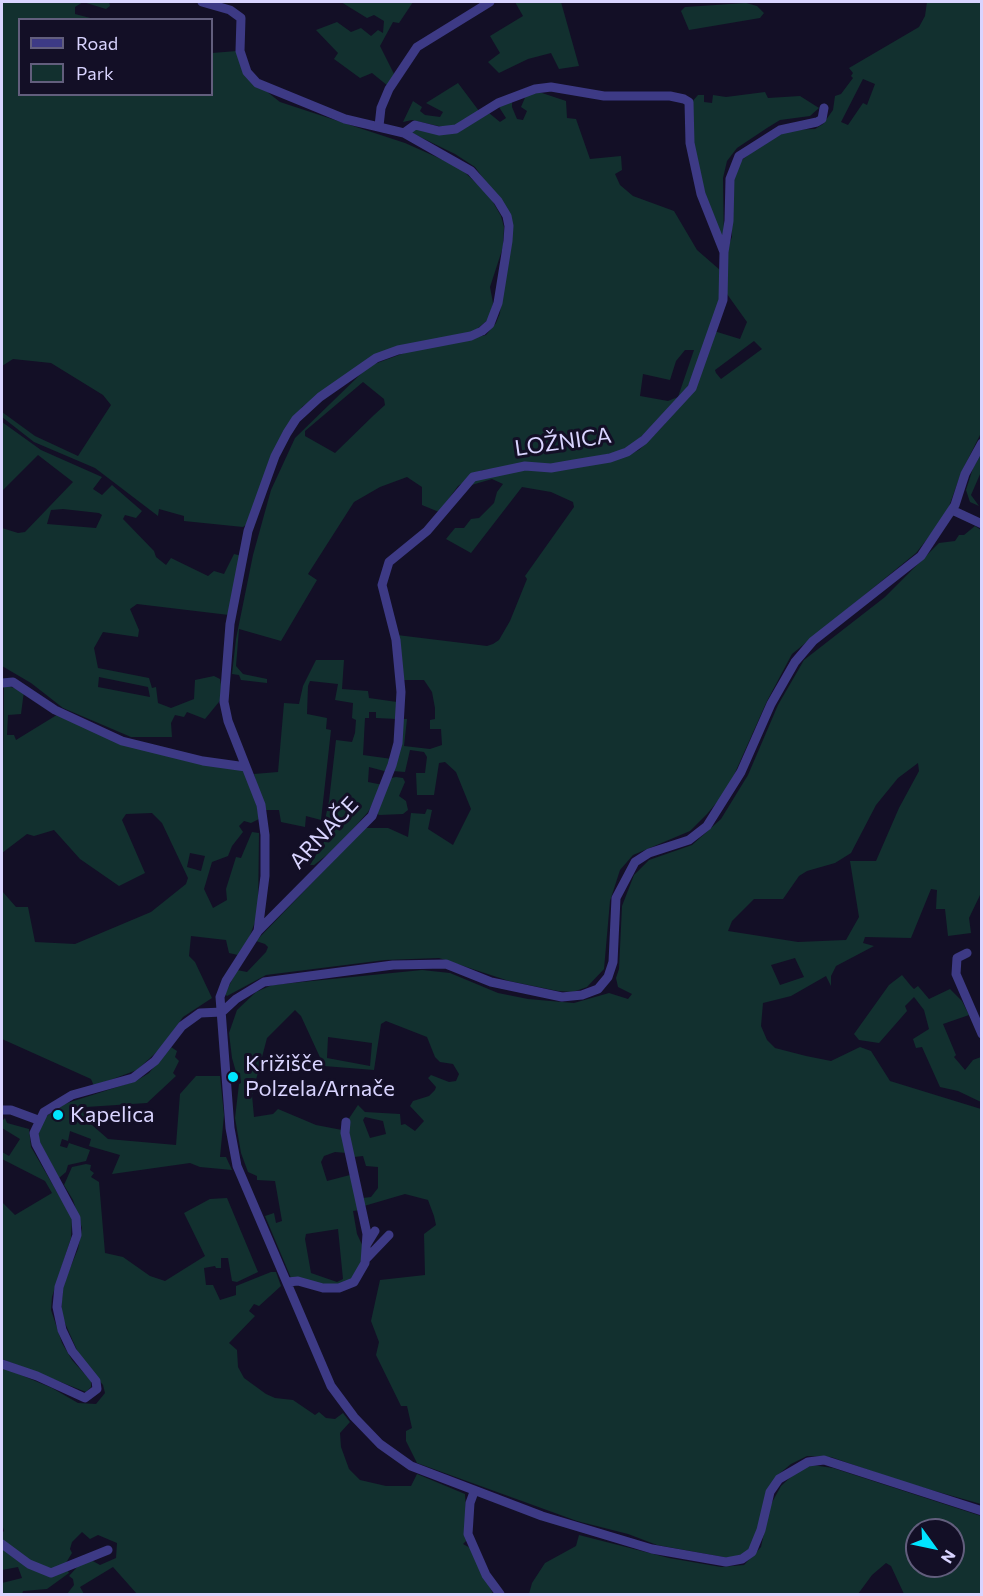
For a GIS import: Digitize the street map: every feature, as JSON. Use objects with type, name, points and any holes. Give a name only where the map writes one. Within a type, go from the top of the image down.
[{"type":"street","name":"LOŽNICA","points":[[202,2],[230,10],[241,18],[240,51],[247,72],[257,83],[345,119],[404,133],[471,171],[498,201],[507,216],[509,226],[498,303],[490,324],[471,336],[398,350],[376,358],[320,397],[296,419],[287,433],[275,456],[248,531]]},
{"type":"street","points":[[379,126],[381,108],[389,89],[417,47],[490,2]]},
{"type":"street","name":"LOŽNICA","points":[[404,133],[415,125],[439,131],[456,129],[498,103],[535,89],[551,87],[594,95],[670,96],[684,99],[688,102],[690,143],[701,194],[724,252]]},
{"type":"street","name":"LOŽNICA","points":[[396,640],[382,585],[389,562],[427,531],[473,477],[525,466],[551,468],[610,458],[627,452],[644,440],[684,398],[700,367],[723,300],[730,178],[739,156],[780,130],[817,122],[822,119],[824,108]]},
{"type":"street","points":[[2,1364],[38,1376],[85,1398],[97,1389],[96,1382],[72,1351],[57,1307],[58,1287],[77,1235],[76,1218],[39,1154],[34,1133],[38,1120],[44,1112],[72,1095],[133,1078],[154,1062],[182,1026],[200,1013],[222,1012],[236,999],[264,982],[393,965],[446,964],[491,982],[562,997],[582,995],[598,989],[608,977],[613,962],[616,898],[634,862],[649,853],[689,840],[707,826],[741,772],[771,704],[795,662],[813,641],[921,556],[952,510],[965,474],[981,443]]},
{"type":"street","points":[[952,510],[981,524]]},
{"type":"street","name":"ARNAČE","points":[[248,531],[230,624],[224,702],[228,721],[261,806],[265,835],[265,876],[258,932]]},
{"type":"street","name":"ARNAČE","points":[[396,640],[401,692],[398,743],[372,816],[258,932],[226,981],[220,997],[230,1128],[237,1166],[331,1386],[354,1417],[380,1444],[411,1466],[474,1492],[652,1549],[726,1562],[742,1559],[752,1552],[761,1530],[770,1492],[779,1479],[808,1462],[824,1460],[981,1511]]},
{"type":"street","points":[[2,682],[13,682],[55,710],[122,741],[203,761],[246,767]]},
{"type":"street","points":[[967,953],[957,958],[955,965],[962,992],[981,1034]]},
{"type":"street","points":[[977,1024],[981,1012]]},
{"type":"street","points":[[2,1110],[11,1110],[38,1120]]},
{"type":"street","points":[[288,1282],[298,1281],[322,1288],[347,1286],[362,1272],[367,1244],[345,1133],[346,1122]]},
{"type":"street","points":[[367,1244],[375,1232]]},
{"type":"street","points":[[366,1259],[389,1235]]},
{"type":"street","points":[[474,1492],[470,1503],[468,1534],[486,1575],[500,1594]]},
{"type":"street","points":[[2,1544],[29,1564],[51,1573],[108,1550]]},
{"type":"green space","points":[[2,2],[83,2],[75,7],[75,14],[90,18],[18,18],[18,96],[213,96],[213,53],[237,51],[251,79],[280,102],[405,143],[459,167],[489,195],[501,216],[504,227],[503,247],[490,287],[493,303],[489,319],[473,332],[371,357],[302,407],[247,524],[243,527],[184,521],[184,516],[159,509],[158,516],[95,468],[34,442],[2,417],[2,412],[35,436],[78,456],[111,405],[103,395],[51,363],[13,359],[2,366]]},
{"type":"green space","points":[[83,2],[109,2],[110,6],[106,9]]},
{"type":"green space","points":[[341,2],[413,2],[399,23],[393,22],[380,46],[394,74],[388,86],[372,73],[360,78],[334,59],[338,53],[316,30],[337,22],[351,32],[361,28],[371,36],[378,30],[383,33],[384,21],[374,15],[367,18]]},
{"type":"green space","points":[[515,2],[561,2],[579,66],[559,69],[551,53],[528,59],[499,73],[488,62],[500,53],[490,36],[523,16]]},
{"type":"green space","points":[[927,2],[981,2],[981,433],[961,473],[946,515],[916,553],[792,654],[767,701],[734,775],[723,795],[707,814],[690,831],[633,855],[620,870],[610,901],[604,969],[587,987],[573,992],[558,991],[509,981],[439,958],[385,960],[266,975],[227,996],[225,994],[237,970],[247,972],[266,952],[268,947],[256,941],[365,828],[388,828],[408,837],[411,813],[425,814],[427,809],[432,810],[428,829],[453,845],[471,809],[456,772],[445,762],[439,763],[434,795],[417,795],[416,773],[425,773],[427,757],[424,752],[410,750],[405,772],[393,771],[403,719],[407,719],[404,746],[430,749],[442,745],[441,729],[430,729],[430,720],[435,719],[432,692],[424,680],[402,680],[397,635],[487,646],[499,640],[510,621],[527,579],[525,576],[574,507],[573,502],[551,492],[522,487],[471,553],[446,539],[455,528],[464,528],[471,519],[479,518],[494,503],[497,492],[503,484],[492,479],[468,486],[479,478],[494,474],[621,458],[639,450],[661,428],[677,409],[714,331],[740,339],[747,322],[727,294],[727,249],[732,237],[732,181],[738,163],[769,139],[791,130],[815,129],[823,124],[833,110],[835,96],[841,94],[853,78],[851,76],[853,73],[849,68],[919,27],[925,16]],"holes":[[[863,79],[875,84],[867,105],[863,103],[848,125],[841,122]],[[754,341],[762,349],[721,379],[715,370]]]},
{"type":"green space","points":[[746,3],[757,6],[764,13],[760,18],[689,30],[681,11],[685,7]]},
{"type":"green space","points":[[458,83],[479,111],[463,123],[447,128],[412,120],[403,122],[413,101],[422,107],[420,111],[425,115],[440,117],[443,112],[426,103]]},
{"type":"green space","points":[[539,92],[566,101],[567,118],[576,119],[590,159],[621,156],[622,170],[615,174],[620,185],[633,196],[674,211],[697,250],[720,270],[721,291],[716,313],[691,382],[683,394],[634,444],[615,453],[549,465],[482,470],[458,486],[439,512],[422,505],[422,487],[407,477],[380,487],[354,502],[308,574],[317,580],[281,641],[239,629],[236,666],[243,674],[267,679],[267,683],[241,680],[239,675],[232,674],[236,639],[253,555],[271,490],[295,438],[369,366],[407,352],[486,335],[496,323],[500,313],[509,214],[475,167],[455,154],[410,132],[416,129],[463,129],[489,113],[500,122],[506,118],[499,107],[512,99],[512,107],[517,119],[523,120],[527,111],[521,107],[527,93]],"holes":[[[685,350],[694,350],[678,397],[668,401],[640,396],[643,374],[670,380],[676,361]],[[363,382],[384,399],[385,405],[335,453],[305,436],[305,431]]]},
{"type":"green space","points":[[765,92],[768,98],[800,96],[819,108],[810,116],[780,120],[737,148],[727,161],[723,178],[724,244],[710,213],[693,146],[691,103],[698,95],[704,95],[704,102],[712,103],[713,95],[726,97]]},
{"type":"green space","points":[[2,422],[41,450],[102,477],[93,489],[102,495],[112,485],[142,511],[136,518],[125,515],[123,519],[154,551],[156,557],[166,565],[171,558],[208,576],[214,571],[224,574],[234,554],[242,556],[229,615],[137,604],[130,609],[139,630],[138,637],[103,632],[94,648],[98,668],[149,678],[152,688],[156,687],[158,703],[171,708],[194,699],[195,680],[214,676],[220,679],[223,697],[205,719],[187,712],[184,717],[175,715],[171,723],[172,737],[131,737],[63,708],[31,683],[2,666],[2,528],[18,533],[25,532],[73,482],[38,455],[2,491]],"holes":[[[51,510],[99,513],[102,515],[96,528],[47,524]],[[99,677],[148,687],[150,697],[98,687]]]},
{"type":"green space","points":[[981,454],[981,472],[971,495],[979,506],[970,502],[966,490],[973,468]]},
{"type":"green space","points":[[975,526],[981,530],[981,893],[969,918],[971,933],[948,936],[945,909],[936,909],[937,890],[931,889],[911,938],[865,937],[863,943],[874,946],[836,966],[831,976],[831,986],[826,976],[791,996],[763,1003],[761,1026],[767,1040],[775,1048],[831,1061],[860,1047],[871,1051],[890,1081],[981,1109],[981,1504],[903,1482],[831,1457],[807,1456],[791,1464],[779,1474],[766,1494],[759,1527],[750,1549],[744,1554],[729,1558],[657,1545],[628,1534],[577,1521],[417,1463],[406,1441],[406,1431],[412,1428],[407,1406],[401,1406],[376,1355],[379,1342],[371,1321],[380,1280],[425,1275],[424,1234],[436,1225],[428,1200],[405,1194],[364,1206],[363,1198],[371,1197],[378,1188],[378,1167],[366,1166],[363,1156],[354,1157],[348,1135],[348,1120],[358,1105],[365,1112],[400,1114],[401,1125],[405,1124],[415,1131],[424,1121],[410,1106],[413,1101],[429,1096],[435,1090],[436,1087],[428,1078],[431,1075],[449,1082],[456,1081],[459,1074],[453,1064],[440,1062],[435,1057],[427,1037],[386,1021],[381,1024],[374,1070],[324,1066],[301,1016],[295,1010],[267,1038],[252,1095],[254,1117],[273,1114],[278,1109],[316,1125],[342,1130],[347,1153],[335,1152],[324,1156],[321,1162],[327,1181],[350,1175],[360,1210],[353,1211],[357,1234],[365,1251],[356,1277],[335,1287],[291,1278],[265,1216],[274,1213],[276,1223],[282,1221],[275,1181],[257,1180],[257,1176],[248,1172],[241,1153],[235,1118],[239,1084],[241,1083],[240,1073],[236,1072],[232,1058],[229,1033],[237,1010],[256,992],[272,985],[422,970],[450,973],[498,993],[528,999],[574,1003],[609,993],[628,999],[632,994],[618,987],[616,978],[619,969],[622,906],[634,875],[649,860],[692,845],[721,819],[748,775],[778,705],[804,660],[885,597],[939,543],[955,541],[959,535],[964,535]],"holes":[[[918,763],[919,771],[899,808],[876,861],[850,861],[859,917],[846,940],[798,942],[728,931],[732,921],[754,899],[783,899],[799,876],[807,871],[835,863],[851,853],[876,805],[898,778]],[[795,958],[804,977],[780,985],[771,965]],[[328,1037],[372,1043],[370,1066],[327,1058]],[[365,1117],[383,1121],[386,1134],[370,1138],[363,1120]],[[338,1229],[343,1279],[337,1282],[311,1273],[306,1234]]]},
{"type":"green space","points":[[316,660],[344,660],[342,689],[368,691],[369,698],[397,702],[397,719],[376,718],[376,712],[369,712],[369,718],[365,718],[363,755],[392,759],[388,772],[369,767],[368,782],[383,785],[368,812],[336,848],[314,865],[310,865],[327,837],[322,834],[329,801],[336,740],[352,742],[355,733],[356,720],[352,718],[353,703],[335,700],[338,684],[310,681],[308,686],[307,714],[327,718],[326,729],[331,730],[321,820],[306,816],[305,827],[281,822],[279,810],[264,810],[254,774],[278,772],[284,703],[299,704],[303,686]]},
{"type":"green space","points":[[4,685],[24,691],[21,714],[8,715],[7,735],[14,735],[16,740],[60,713],[99,734],[244,768],[256,800],[259,819],[251,823],[244,821],[239,826],[243,832],[232,846],[228,856],[212,862],[204,889],[213,908],[227,900],[226,889],[236,857],[241,858],[252,832],[259,833],[258,914],[249,938],[238,955],[229,953],[226,940],[191,936],[189,956],[195,962],[212,998],[183,1017],[161,1048],[137,1070],[94,1086],[91,1079],[2,1039],[2,891],[16,907],[28,907],[35,942],[75,944],[151,912],[186,884],[188,878],[162,823],[152,813],[126,814],[122,820],[145,873],[119,886],[80,859],[54,830],[34,836],[27,834],[2,853]],"holes":[[[190,853],[205,856],[201,871],[187,867]]]},
{"type":"green space","points":[[391,778],[403,778],[405,782],[399,796],[406,801],[408,810],[403,814],[379,815],[376,812]]},
{"type":"green space","points":[[902,975],[914,989],[918,986],[929,999],[950,989],[962,1001],[969,1015],[943,1024],[956,1055],[954,1057],[965,1070],[973,1060],[981,1057],[981,1102],[958,1091],[940,1087],[922,1047],[916,1048],[913,1039],[929,1029],[924,1010],[914,997],[905,1006],[907,1011],[879,1043],[859,1040],[854,1034],[889,985]]},
{"type":"green space","points":[[171,1047],[177,1051],[175,1057],[179,1061],[173,1073],[176,1076],[147,1103],[86,1107],[84,1118],[108,1139],[176,1145],[180,1094],[196,1076],[220,1076],[224,1115],[220,1157],[226,1157],[232,1170],[200,1167],[190,1163],[112,1174],[120,1155],[89,1146],[91,1139],[70,1131],[68,1141],[62,1139],[60,1146],[67,1148],[69,1143],[90,1150],[86,1161],[68,1165],[66,1172],[59,1178],[38,1139],[39,1127],[43,1119],[61,1105],[136,1081],[149,1073]]},
{"type":"green space","points":[[5,1118],[7,1123],[29,1129],[31,1147],[72,1218],[71,1238],[52,1297],[51,1310],[62,1343],[72,1360],[91,1381],[91,1387],[86,1392],[2,1359],[2,1202],[15,1215],[52,1193],[45,1181],[2,1159],[2,1152],[9,1156],[20,1139],[2,1128],[2,1121]]},
{"type":"green space","points":[[91,1165],[90,1170],[94,1173],[91,1177],[99,1182],[105,1253],[123,1257],[150,1276],[165,1281],[205,1256],[184,1213],[210,1199],[227,1198],[258,1272],[237,1282],[232,1281],[228,1258],[221,1258],[221,1268],[215,1266],[204,1268],[206,1285],[213,1285],[220,1300],[236,1295],[236,1286],[271,1272],[276,1272],[281,1286],[259,1306],[254,1304],[249,1311],[255,1316],[229,1343],[237,1350],[238,1367],[244,1378],[266,1394],[275,1398],[293,1400],[315,1415],[319,1412],[326,1418],[335,1419],[343,1413],[350,1422],[340,1433],[341,1447],[349,1469],[360,1480],[386,1486],[411,1486],[417,1474],[465,1494],[468,1539],[463,1544],[472,1549],[493,1594],[137,1594],[113,1567],[80,1587],[84,1594],[67,1594],[74,1585],[73,1579],[69,1576],[78,1566],[91,1560],[100,1565],[116,1558],[117,1543],[98,1535],[90,1539],[82,1532],[72,1542],[70,1549],[72,1553],[64,1566],[57,1569],[36,1566],[2,1540],[4,1531],[2,1524],[2,1367],[52,1388],[78,1403],[96,1404],[105,1393],[103,1385],[80,1357],[61,1314],[63,1285],[78,1249],[82,1228],[73,1200],[64,1185],[72,1167]]},
{"type":"green space","points":[[812,1465],[833,1468],[981,1516],[981,1594],[904,1594],[891,1566],[886,1563],[872,1575],[858,1594],[529,1594],[532,1583],[545,1563],[576,1546],[579,1535],[669,1558],[721,1567],[744,1565],[761,1547],[770,1506],[781,1486],[796,1472]]},
{"type":"green space","points":[[2,1547],[39,1572],[68,1571],[69,1573],[47,1589],[23,1591],[22,1594],[2,1594],[2,1583],[22,1578],[18,1567],[2,1570]]},
{"type":"place","name":"Križišče Polzela/Arnače","points":[[233,1077]]},
{"type":"place","name":"Kapelica","points":[[58,1115]]}]
